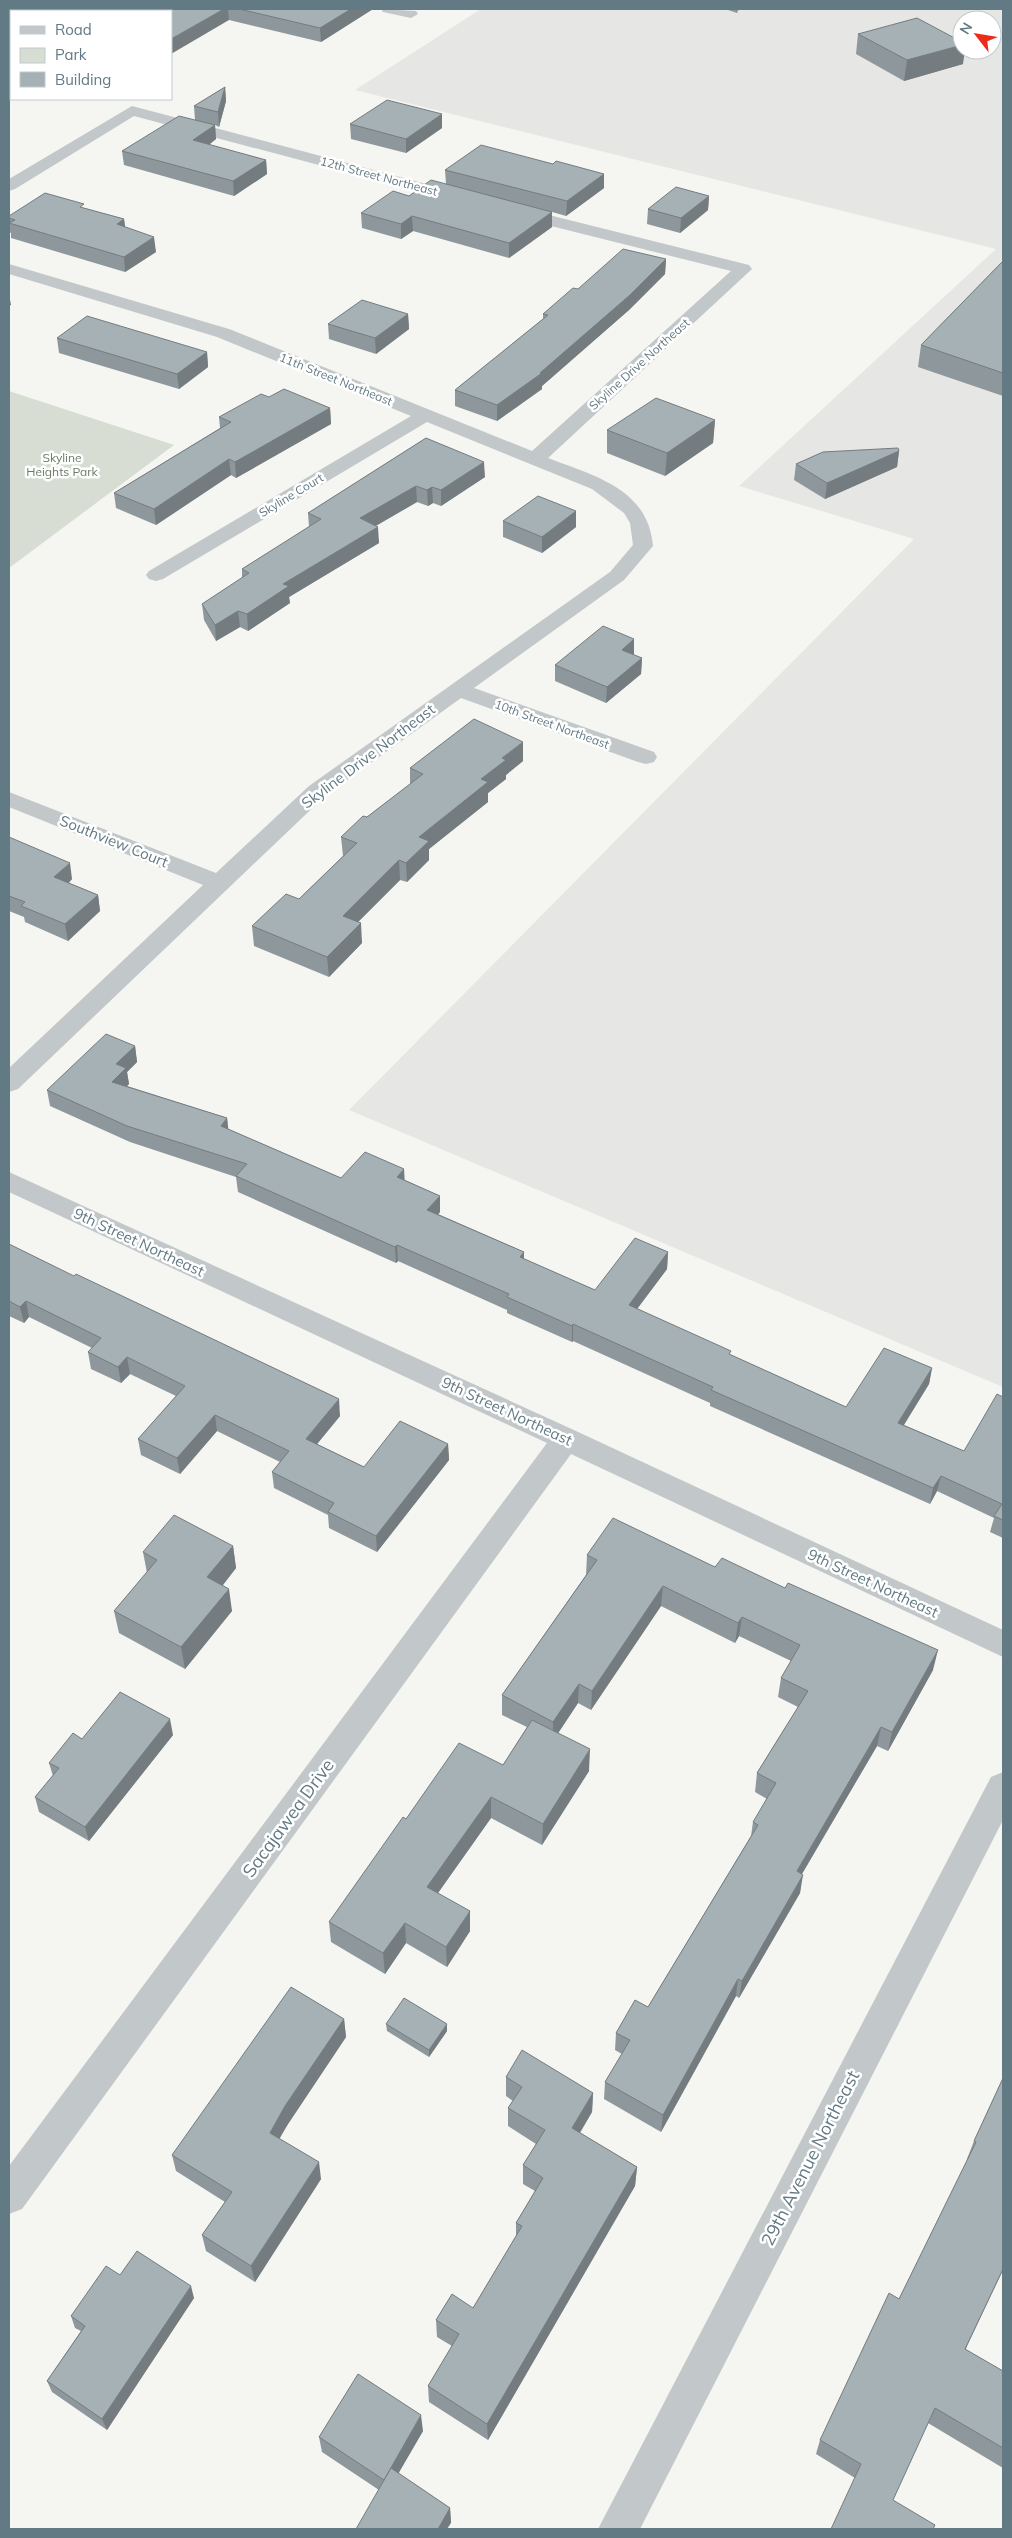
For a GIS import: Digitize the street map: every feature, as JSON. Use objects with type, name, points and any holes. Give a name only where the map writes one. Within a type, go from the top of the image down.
[{"type":"street","points":[[388,9],[411,14]]},
{"type":"street","name":"12th Street Northeast","points":[[10,184],[132,111],[473,201]]},
{"type":"street","name":"Skyline Drive Northeast","points":[[502,208],[743,269],[535,459]]},
{"type":"street","name":"11th Street Northeast","points":[[9,269],[223,333],[599,485],[632,506],[642,527]]},
{"type":"street","name":"Skyline Court","points":[[156,574],[426,415]]},
{"type":"street","name":"Skyline Drive Northeast","points":[[9,1083],[317,791],[617,576],[643,546],[642,527]]},
{"type":"street","name":"10th Street Northeast","points":[[458,690],[646,757]]},
{"type":"street","name":"Southview Court","points":[[9,799],[218,883]]},
{"type":"street","name":"9th Street Northeast","points":[[9,1182],[566,1439],[1003,1644]]},
{"type":"street","name":"Sacajawea Drive","points":[[9,2196],[566,1439]]},
{"type":"street","name":"29th Avenue Northeast","points":[[618,2529],[1003,1787]]},
{"type":"shaded area","points":[[481,9],[1003,9],[1003,1387],[349,1110],[914,539],[739,486],[996,249],[355,90]]},
{"type":"green space","name":"Skyline Heights Park","points":[[9,391],[174,445],[9,568]]},
{"type":"building","points":[[9,9],[55,9],[10,10],[9,31]]},
{"type":"building","points":[[224,9],[172,38],[172,10],[166,10]]},
{"type":"building","points":[[239,9],[351,9],[320,28]]},
{"type":"building","points":[[917,18],[952,37],[952,48],[907,60],[858,34]]},
{"type":"building","points":[[225,87],[218,112],[194,106]]},
{"type":"building","points":[[387,100],[442,114],[406,139],[350,124]]},
{"type":"building","points":[[179,116],[215,125],[193,140],[266,160],[233,181],[122,151]]},
{"type":"building","points":[[481,145],[553,164],[556,161],[604,174],[567,201],[445,170]]},
{"type":"building","points":[[431,180],[552,212],[509,243],[412,216],[401,224],[361,213],[393,191],[409,196]]},
{"type":"building","points":[[676,187],[709,196],[681,218],[648,209]]},
{"type":"building","points":[[45,193],[84,204],[80,207],[124,219],[117,224],[154,237],[124,257],[9,223],[15,220],[9,218],[9,216]]},
{"type":"building","points":[[623,249],[666,259],[630,295],[540,373],[542,373],[497,405],[455,390],[548,315],[543,314],[573,288],[578,289]]},
{"type":"building","points":[[1003,261],[1003,373],[921,345]]},
{"type":"building","points":[[362,300],[408,314],[375,338],[328,324]]},
{"type":"building","points":[[87,316],[207,352],[177,374],[57,338]]},
{"type":"building","points":[[284,389],[330,408],[235,462],[229,459],[154,509],[114,493],[231,422],[219,417],[261,394],[269,397]]},
{"type":"building","points":[[656,398],[715,420],[667,453],[607,430]]},
{"type":"building","points":[[426,438],[484,462],[441,490],[432,487],[427,490],[416,486],[360,518],[378,527],[283,584],[289,586],[247,614],[238,611],[215,625],[202,604],[249,573],[242,569],[321,519],[308,513]]},
{"type":"building","points":[[898,448],[899,451],[827,483],[796,464],[823,452]]},
{"type":"building","points":[[538,496],[576,511],[542,537],[503,521]]},
{"type":"building","points":[[603,626],[634,639],[622,650],[642,658],[607,687],[555,665]]},
{"type":"building","points":[[474,719],[523,742],[502,758],[506,760],[481,779],[488,782],[419,837],[429,841],[406,863],[399,860],[343,916],[361,923],[327,957],[252,926],[286,894],[299,899],[357,843],[341,837],[363,816],[367,817],[423,774],[410,768]]},
{"type":"building","points":[[9,837],[70,863],[54,877],[98,895],[65,924],[21,906],[25,902],[9,896]]},
{"type":"building","points":[[106,1034],[135,1046],[116,1064],[126,1068],[112,1082],[227,1118],[221,1126],[341,1178],[365,1152],[404,1169],[397,1177],[440,1196],[427,1210],[524,1252],[520,1257],[595,1290],[635,1238],[668,1252],[629,1305],[731,1351],[729,1354],[846,1407],[884,1348],[932,1368],[898,1423],[964,1451],[997,1394],[1003,1397],[1003,1520],[994,1516],[1002,1504],[941,1476],[933,1488],[711,1390],[713,1387],[573,1324],[572,1326],[507,1297],[509,1294],[397,1245],[395,1247],[236,1176],[247,1164],[127,1126],[47,1090]]},
{"type":"building","points":[[9,1244],[339,1399],[306,1439],[364,1467],[400,1421],[448,1444],[376,1536],[328,1512],[334,1503],[272,1472],[289,1451],[215,1415],[177,1458],[138,1439],[185,1386],[127,1357],[118,1367],[88,1352],[101,1338],[26,1301],[20,1307],[9,1301]]},
{"type":"building","points":[[174,1515],[233,1546],[207,1577],[229,1589],[181,1647],[114,1611],[157,1560],[143,1552]]},
{"type":"building","points":[[613,1518],[715,1567],[722,1558],[785,1588],[788,1583],[938,1650],[892,1732],[881,1727],[797,1871],[803,1875],[742,1981],[738,1979],[663,2115],[605,2082],[630,2040],[616,2033],[635,2000],[648,2007],[758,1825],[753,1822],[776,1783],[757,1773],[808,1691],[781,1678],[800,1645],[742,1617],[738,1623],[663,1586],[592,1691],[579,1684],[553,1722],[502,1695],[597,1560],[587,1555]]},
{"type":"building","points":[[120,1692],[170,1719],[85,1827],[35,1797],[59,1768],[49,1763],[73,1733],[82,1739]]},
{"type":"building","points":[[532,1720],[590,1749],[543,1824],[491,1797],[427,1887],[470,1911],[446,1947],[405,1923],[383,1953],[329,1922],[403,1817],[406,1819],[459,1743],[503,1765]]},
{"type":"building","points":[[291,1987],[344,2019],[285,2106],[270,2133],[319,2162],[251,2266],[202,2235],[232,2192],[172,2155]]},
{"type":"building","points":[[404,1998],[447,2024],[429,2050],[386,2024]]},
{"type":"building","points":[[522,2050],[593,2093],[572,2128],[637,2167],[487,2424],[428,2386],[459,2334],[436,2320],[452,2294],[473,2308],[522,2226],[516,2223],[543,2178],[523,2165],[545,2130],[508,2108],[522,2087],[506,2077]]},
{"type":"building","points":[[1003,2078],[1003,2269],[965,2349],[1003,2371],[1003,2448],[935,2408],[893,2500],[935,2525],[933,2529],[831,2529],[861,2464],[820,2440],[889,2293],[899,2299],[976,2142],[974,2141]]},
{"type":"building","points":[[137,2251],[191,2286],[102,2419],[47,2381],[85,2326],[71,2316],[106,2266],[120,2275]]},
{"type":"building","points":[[358,2374],[421,2415],[384,2480],[319,2437]]},
{"type":"building","points":[[391,2468],[450,2508],[438,2529],[356,2529]]}]
